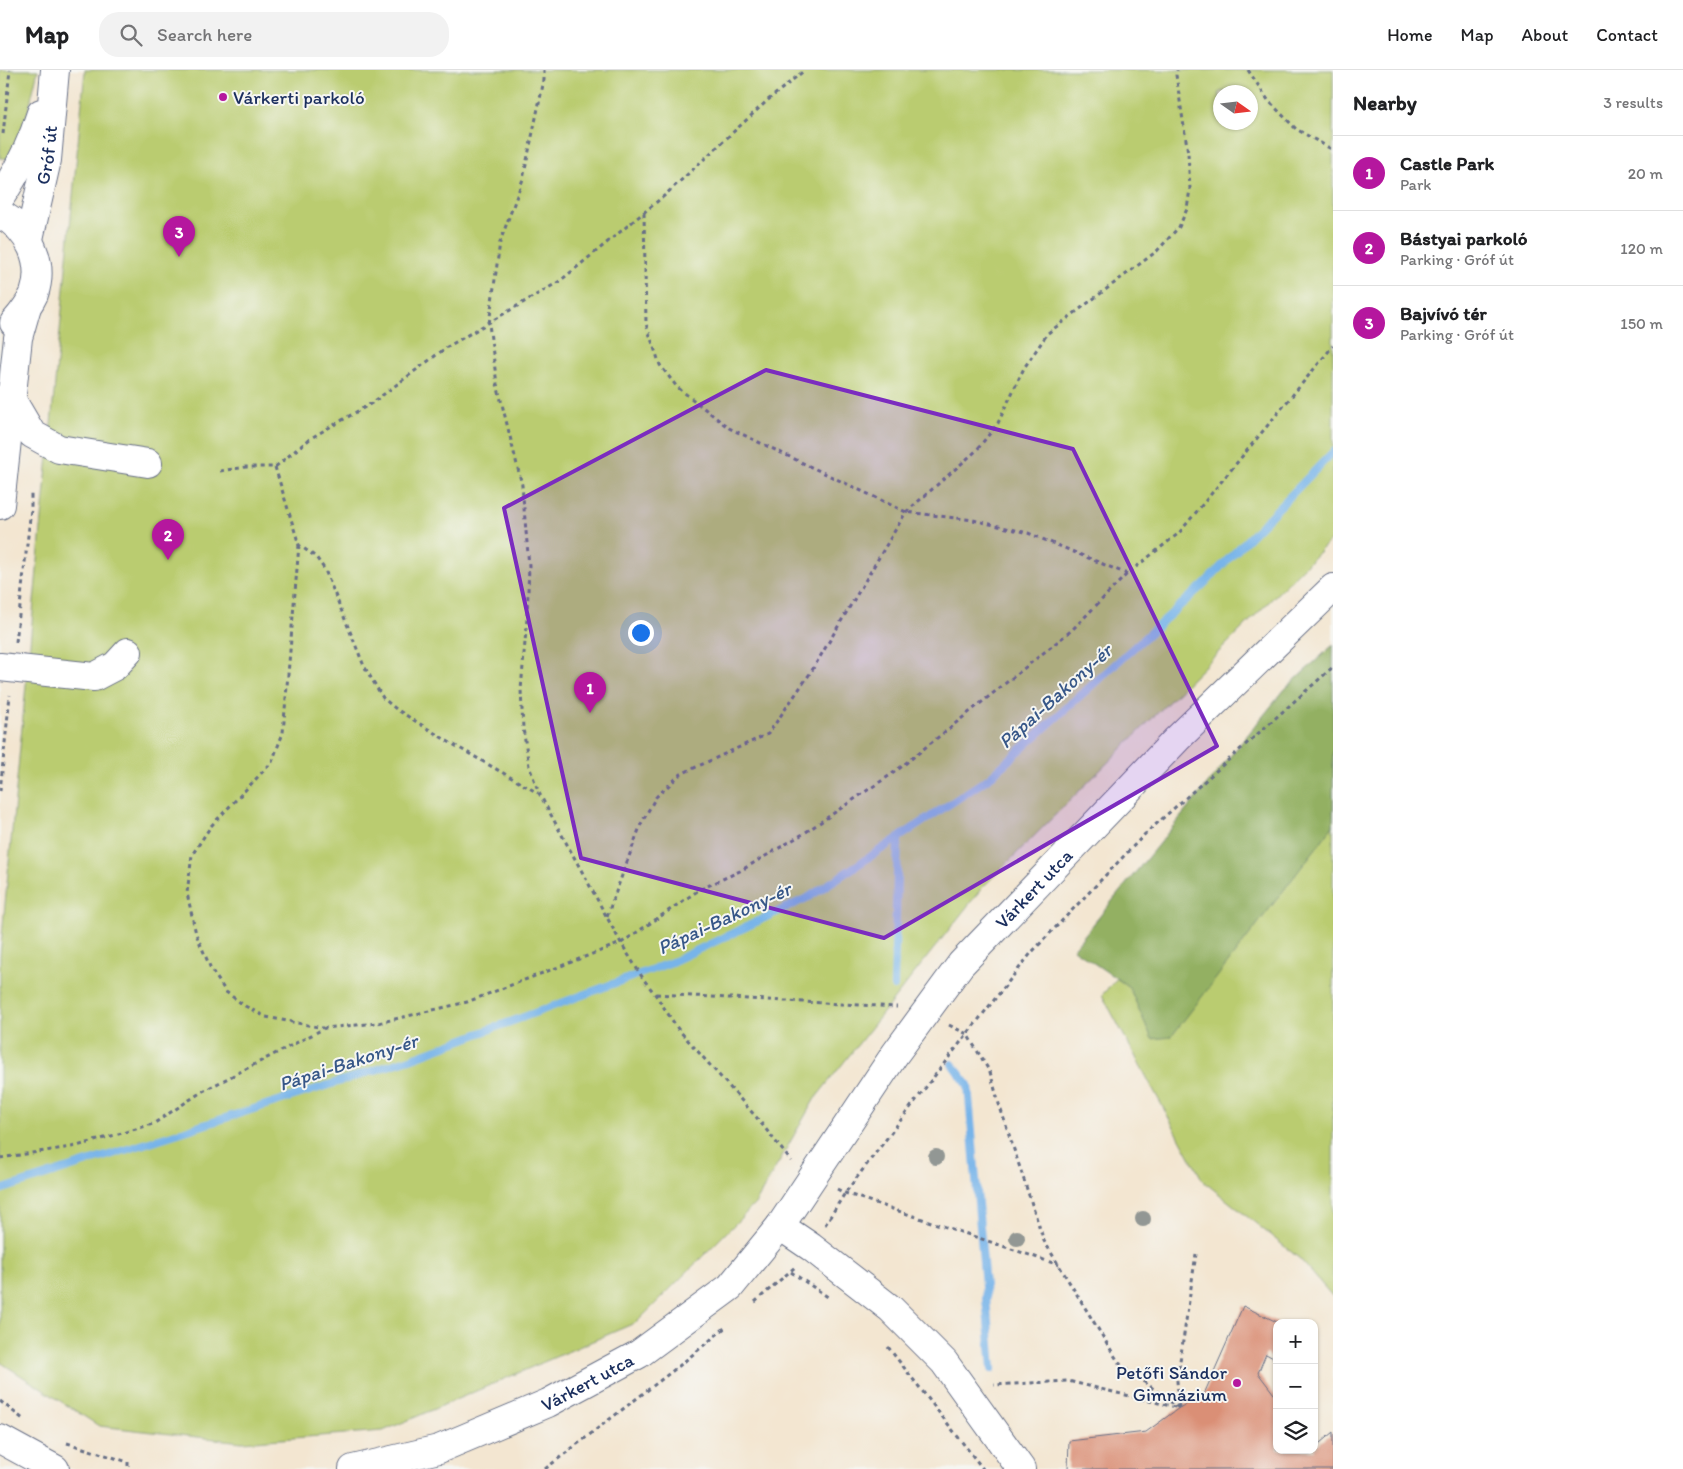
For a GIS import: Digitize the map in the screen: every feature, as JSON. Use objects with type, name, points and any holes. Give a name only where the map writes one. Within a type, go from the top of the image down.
[{"type":"street","name":"Gróf út","points":[[0,198],[24,157],[36,131],[54,70]]},
{"type":"street","name":"Gróf út","points":[[28,239],[47,160],[54,70]]},
{"type":"street","points":[[0,214],[13,221],[28,239],[36,256],[37,275],[34,293],[26,310],[18,338],[0,505]]},
{"type":"street","points":[[0,332],[13,323],[26,310]]},
{"type":"street","points":[[0,376],[12,402],[32,434],[59,449],[148,463]]},
{"type":"street","name":"Várkert utca","points":[[353,1469],[439,1449],[548,1403],[639,1354],[730,1287],[780,1226],[895,1054],[961,964],[1177,739],[1333,588]]},
{"type":"street","points":[[7,668],[94,677],[116,666],[128,652]]},
{"type":"street","points":[[780,1226],[811,1246],[891,1309],[944,1362],[1021,1469]]},
{"type":"street","points":[[0,1439],[54,1469]]},
{"type":"path","points":[[2,139],[10,70]]},
{"type":"path","points":[[544,70],[544,80],[523,179],[500,242],[489,324],[497,384],[522,485],[529,566],[521,690],[522,728],[529,766],[539,793],[606,917],[644,980],[678,1029],[757,1118],[791,1162],[845,1193],[1059,1265]]},
{"type":"path","points":[[220,471],[246,467],[275,467],[311,438],[372,403],[447,347],[560,282],[644,213],[768,100],[805,70]]},
{"type":"path","points":[[606,917],[641,824],[656,797],[681,774],[768,734],[811,672],[906,512],[976,451],[998,423],[1024,368],[1048,332],[1157,251],[1179,228],[1187,209],[1190,189],[1188,153],[1176,75],[1177,70]]},
{"type":"path","points":[[1248,70],[1268,100],[1296,128],[1333,150]]},
{"type":"path","points":[[644,213],[646,324],[660,365],[678,387],[729,428],[906,512],[973,520],[1028,533],[1127,574]]},
{"type":"path","points":[[275,467],[299,545],[283,733],[272,762],[211,826],[192,856],[187,893],[196,934],[211,969],[226,992],[245,1006],[266,1017],[325,1028],[378,1023],[467,1002],[621,943],[700,890],[740,871],[803,834],[896,771],[1072,630],[1127,574],[1179,534],[1333,346]]},
{"type":"path","points":[[0,791],[7,668],[31,509],[31,490]]},
{"type":"path","points":[[299,545],[316,557],[325,570],[364,666],[383,698],[396,709],[448,742],[539,793]]},
{"type":"path","points":[[754,1303],[791,1272],[811,1246],[845,1193],[1032,952],[1145,834],[1333,667]]},
{"type":"path","points":[[655,994],[888,1006],[926,1013],[967,1034],[990,1072],[998,1104],[1044,1242],[1119,1363],[1179,1408]]},
{"type":"path","points":[[0,1158],[76,1146],[153,1124],[203,1091],[325,1028]]},
{"type":"path","points":[[1179,1408],[1177,1381],[1196,1254]]},
{"type":"path","points":[[791,1272],[829,1298]]},
{"type":"path","points":[[545,1469],[679,1366],[731,1322]]},
{"type":"path","points":[[886,1344],[983,1469]]},
{"type":"path","points":[[962,1387],[1068,1381],[1179,1408]]},
{"type":"path","points":[[0,1401],[24,1419]]},
{"type":"path","points":[[66,1443],[128,1462],[128,1469]]},
{"type":"highlighted area","points":[[766,370],[1073,449],[1217,746],[884,938],[581,858],[504,508]]},
{"type":"green space","points":[[0,70],[38,70],[28,112],[11,159],[0,158]]},
{"type":"green space","points":[[85,70],[1333,70],[1333,538],[982,888],[814,1100],[755,1204],[637,1322],[383,1431],[242,1442],[99,1426],[0,1362],[0,956]]},
{"type":"green space","points":[[1333,645],[1333,826],[1171,1037],[1152,1039],[1129,987],[1073,949],[1285,689]]},
{"type":"green space","points":[[1333,735],[1333,1297],[1300,1259],[1203,1181],[1102,995]]},
{"type":"building","name":"Petőfi Sándor Gimnázium","points":[[1243,1306],[1273,1320],[1273,1358],[1266,1354],[1258,1373],[1273,1393],[1273,1454],[1318,1454],[1318,1445],[1333,1432],[1333,1469],[1068,1469],[1069,1441],[1146,1432],[1179,1408],[1204,1394]]},
{"type":"waterway","name":"Pápai-Bakony-ér","points":[[0,1190],[410,1059],[672,962],[809,897],[989,778],[1203,585],[1333,452]]},
{"type":"waterway","points":[[894,986],[898,838]]},
{"type":"waterway","points":[[952,1064],[968,1085],[992,1369]]},
{"type":"place","name":"Várkerti parkoló","points":[[223,97]]},
{"type":"place","name":"Bajvívó tér","points":[[179,257]]},
{"type":"place","name":"Bástyai parkoló","points":[[168,560]]},
{"type":"place","name":"Castle Park","points":[[590,713]]},
{"type":"place","name":"Petőfi Sándor Gimnázium","points":[[1237,1383]]}]
